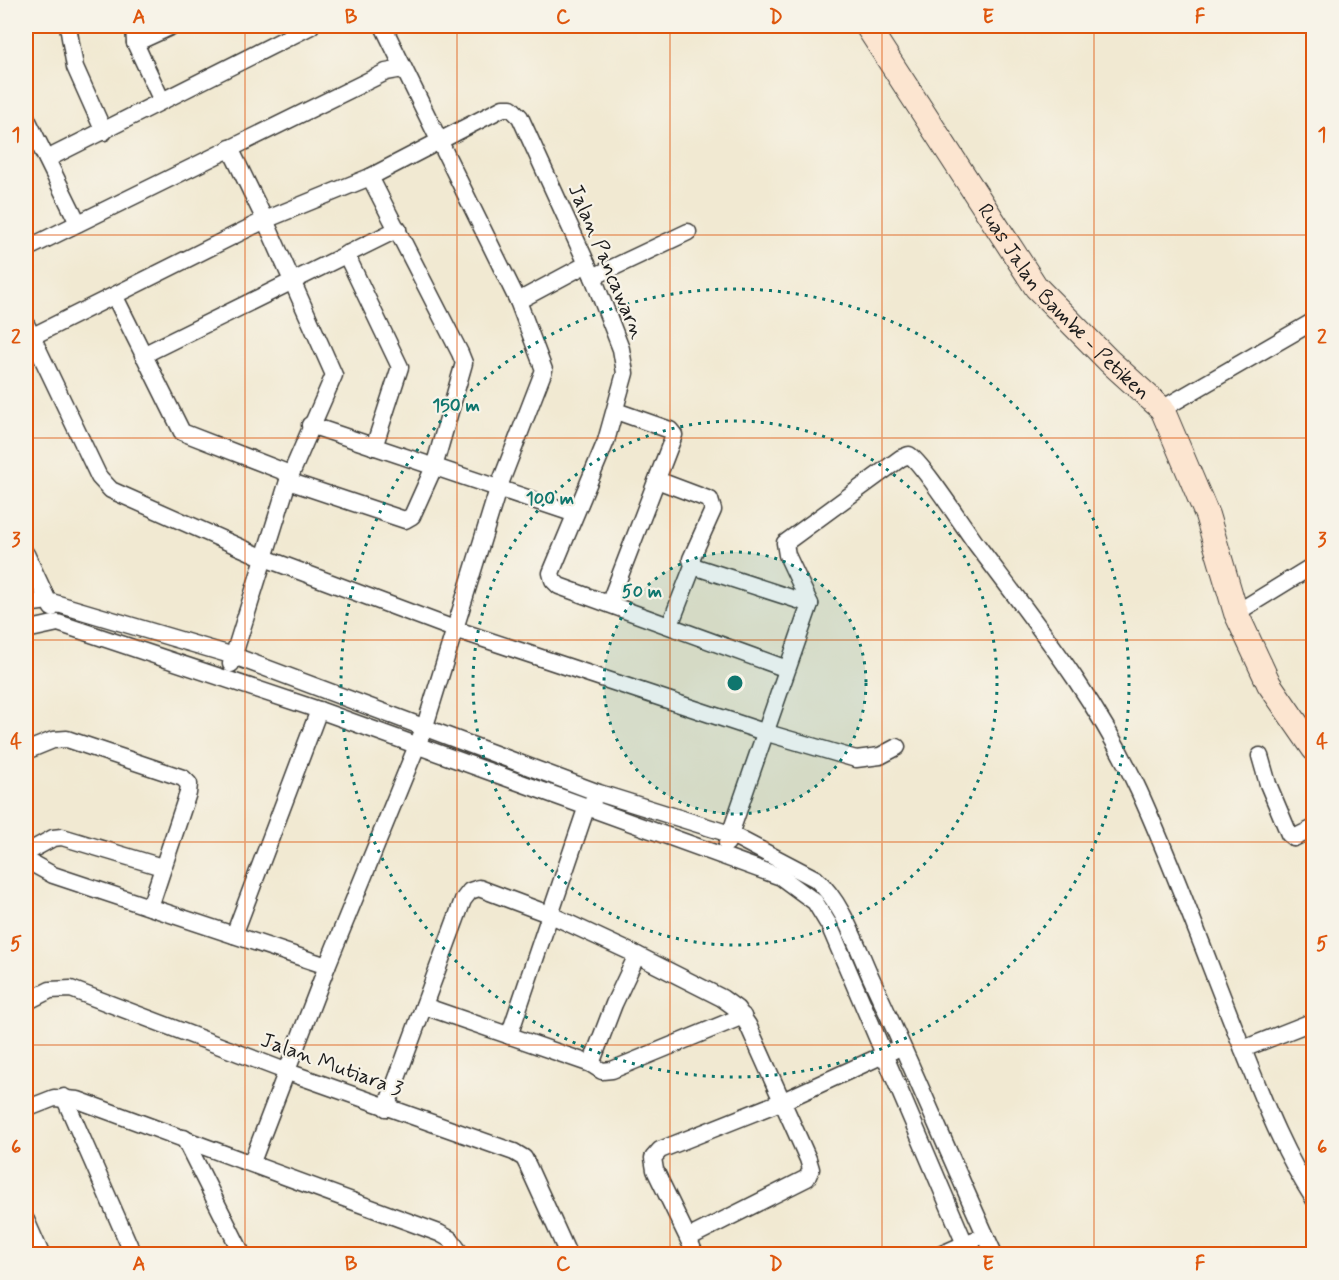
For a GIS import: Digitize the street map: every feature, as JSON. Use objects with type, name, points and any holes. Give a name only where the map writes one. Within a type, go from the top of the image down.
[{"type":"main road","name":"Ruas Jalan Bambe - Petiken","points":[[867,26],[1036,287],[1109,361],[1162,409],[1207,515],[1236,614],[1269,684],[1314,749]]},
{"type":"street","points":[[68,26],[75,67],[104,132]]},
{"type":"street","points":[[134,26],[135,43],[160,99]]},
{"type":"street","points":[[135,43],[171,26]]},
{"type":"street","points":[[47,159],[104,132],[160,99],[311,26]]},
{"type":"street","points":[[252,1162],[327,966],[425,726],[498,489],[544,370],[518,301],[383,26]]},
{"type":"street","points":[[26,249],[386,72],[403,69]]},
{"type":"street","name":"Jalan Pancawarn","points":[[440,141],[503,108],[509,107],[516,111],[590,270],[623,361],[625,372],[616,411],[551,573],[553,580],[559,586],[787,669]]},
{"type":"street","points":[[26,117],[78,223]]},
{"type":"street","points":[[440,141],[370,177],[265,220],[115,297],[28,331],[103,484],[262,557],[454,629],[764,732],[856,759],[880,756],[897,747]]},
{"type":"street","points":[[225,678],[234,656],[262,557],[289,477],[334,375],[265,220],[230,148]]},
{"type":"street","points":[[115,297],[182,432],[289,477],[405,520],[412,516],[434,467],[464,363],[370,177]]},
{"type":"street","points":[[144,355],[292,279],[398,229]]},
{"type":"street","points":[[518,301],[688,232]]},
{"type":"street","points":[[346,254],[400,367],[374,447]]},
{"type":"street","points":[[1162,409],[1314,321]]},
{"type":"street","points":[[609,604],[674,435],[670,430],[616,411]]},
{"type":"street","points":[[310,425],[576,514]]},
{"type":"street","points":[[723,856],[810,604],[787,555],[785,543],[909,455],[913,457],[1074,674],[1098,712],[1138,789],[1166,855],[1267,1113],[1314,1199]]},
{"type":"street","points":[[657,480],[710,500],[713,504],[713,510],[691,559],[693,566],[670,625]]},
{"type":"street","points":[[26,554],[58,623]]},
{"type":"street","points":[[1236,614],[1314,565]]},
{"type":"street","points":[[693,566],[810,604]]},
{"type":"street","points":[[966,1249],[886,1054],[829,925],[815,902],[781,877],[225,678],[58,623],[31,628],[26,602],[48,601],[234,656],[598,793],[730,834],[803,870],[825,887],[839,908],[994,1254]]},
{"type":"street","points":[[234,934],[319,710]]},
{"type":"street","points":[[26,751],[53,740],[67,739],[183,778],[189,784],[150,907]]},
{"type":"street","points":[[1260,756],[1268,784],[1289,834],[1294,838],[1314,828]]},
{"type":"street","points":[[509,1036],[586,809],[598,793]]},
{"type":"street","points":[[26,854],[52,838],[62,837],[162,867]]},
{"type":"street","points":[[26,860],[52,875],[327,966]]},
{"type":"street","points":[[386,1108],[463,900],[470,891],[480,888],[551,915],[722,998],[743,1016],[808,1159],[811,1169],[807,1178],[688,1238]]},
{"type":"street","points":[[591,1064],[614,1004],[637,955]]},
{"type":"street","name":"Jalan Mutiara 3","points":[[26,1002],[50,990],[71,989],[288,1072],[519,1154],[528,1166],[568,1254]]},
{"type":"street","points":[[424,1006],[591,1064],[602,1071],[612,1070],[743,1016]]},
{"type":"street","points":[[1243,1049],[1314,1021]]},
{"type":"street","points":[[695,1254],[655,1170],[653,1158],[660,1150],[783,1101],[903,1047]]},
{"type":"street","points":[[26,1110],[54,1098],[64,1097],[252,1162],[445,1235],[454,1242],[461,1254]]},
{"type":"street","points":[[64,1097],[133,1254]]},
{"type":"street","points":[[184,1138],[242,1254]]},
{"type":"street","points":[[26,1220],[41,1254]]},
{"type":"street","points":[[942,1254],[966,1249],[985,1234]]}]
